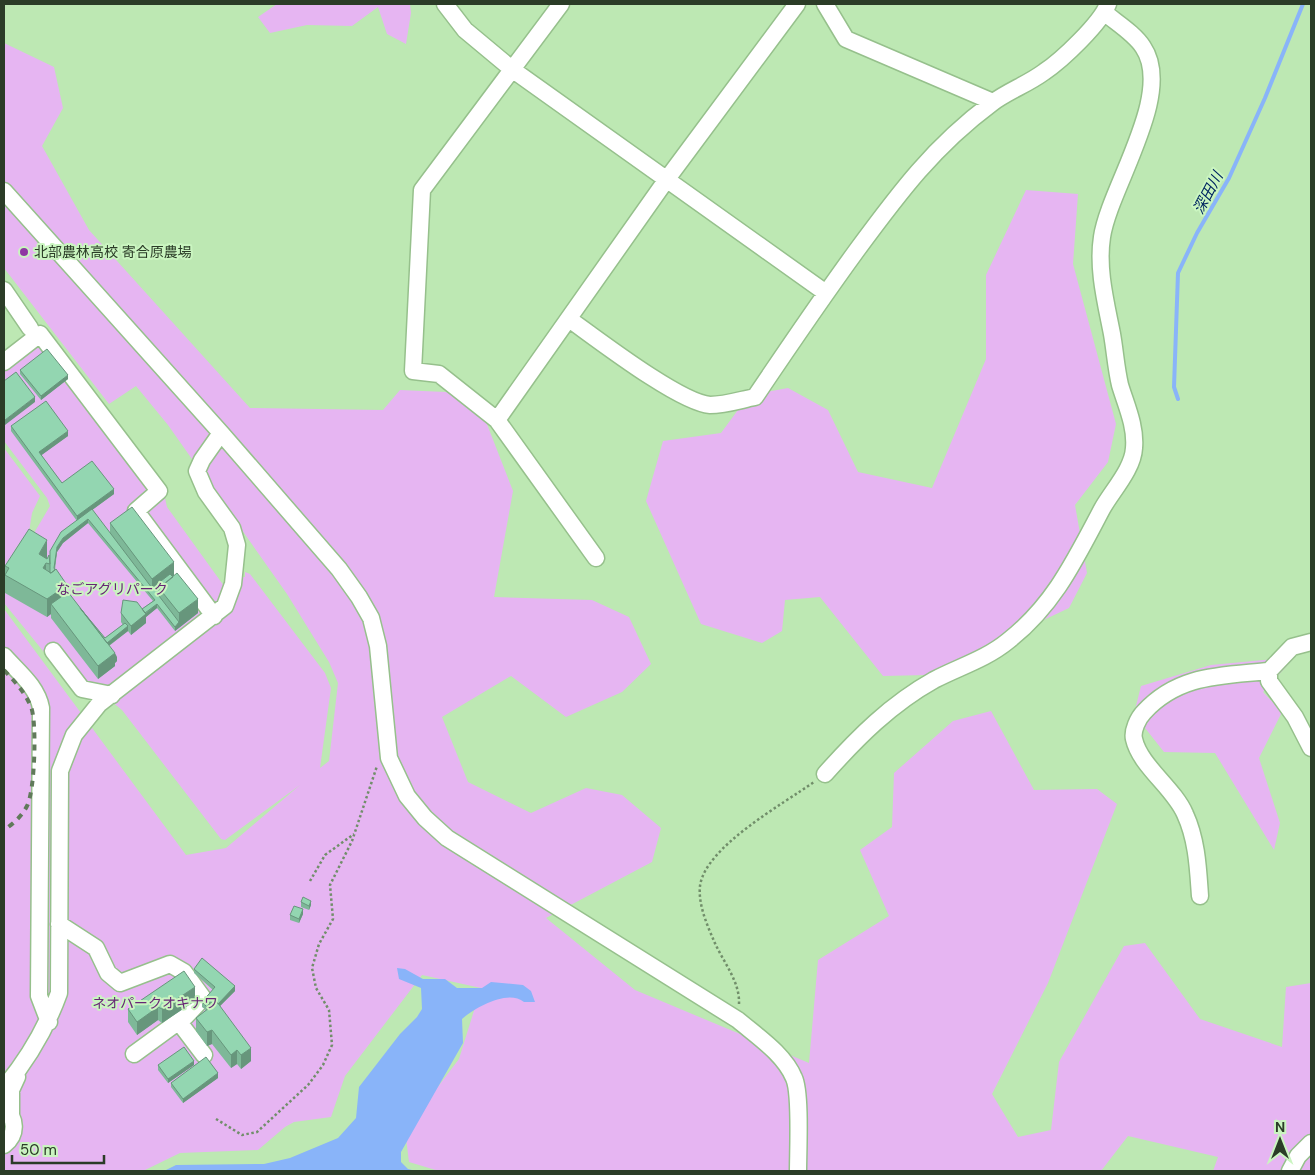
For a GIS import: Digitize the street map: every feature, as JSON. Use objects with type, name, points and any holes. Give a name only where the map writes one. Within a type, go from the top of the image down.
[{"type":"street","points":[[445,4],[465,30],[513,70],[826,293]]},
{"type":"street","points":[[561,4],[422,190],[413,370],[439,374],[498,420],[596,558]]},
{"type":"street","points":[[498,420],[667,179],[797,4]]},
{"type":"street","points":[[825,4],[846,39],[994,102]]},
{"type":"street","points":[[569,319],[669,388],[708,405],[730,403],[755,397],[826,293],[906,183],[953,134],[994,102],[1046,72],[1083,37],[1107,8],[1143,45],[1151,61],[1152,89],[1133,155],[1102,236],[1101,261],[1119,382],[1134,432],[1132,458],[1065,580],[1044,607],[1008,641],[987,655],[934,680],[907,696],[875,721],[825,774]]},
{"type":"street","points":[[4,191],[222,433],[339,569],[359,596],[370,618],[378,646],[386,744],[395,775],[407,796],[447,838],[738,1020],[767,1044],[785,1063],[795,1080],[798,1171]]},
{"type":"street","points":[[4,290],[30,328]]},
{"type":"street","points":[[4,362],[40,334],[160,491],[136,511],[214,616]]},
{"type":"street","points":[[4,1145],[13,1132],[14,1125],[7,1111],[11,1090],[22,1066],[49,1022],[59,993],[60,771],[74,736],[99,704],[225,606],[233,584],[237,545],[232,528],[206,492],[198,471],[202,460],[222,433]]},
{"type":"street","points":[[1311,642],[1292,647],[1270,671],[1268,681],[1296,717],[1311,748]]},
{"type":"street","points":[[53,651],[82,689],[112,695]]},
{"type":"street","points":[[4,656],[30,684],[39,699],[41,708],[39,996],[49,1022]]},
{"type":"street","points":[[1200,896],[1194,838],[1185,814],[1141,754],[1133,738],[1138,719],[1151,705],[1178,685],[1195,679],[1270,671]]},
{"type":"street","points":[[59,924],[96,948],[108,973],[120,983],[170,964],[184,972],[203,998],[179,1022],[134,1054]]},
{"type":"street","points":[[179,1022],[204,1055]]},
{"type":"street","points":[[4,1088],[22,1066]]},
{"type":"street","points":[[1290,1171],[1298,1156],[1311,1143]]},
{"type":"path","points":[[216,1119],[242,1135],[258,1132],[308,1085],[323,1065],[332,1045],[329,1010],[316,988],[312,968],[318,944],[332,919],[330,885],[355,833],[364,800],[386,744]]},
{"type":"path","points":[[738,1020],[740,996],[702,908],[700,886],[706,867],[726,844],[825,774]]},
{"type":"path","points":[[310,880],[325,855],[355,833]]},
{"type":"green space","points":[[277,4],[410,4],[411,13],[406,44],[387,34],[378,7],[352,26],[307,25],[270,33],[258,17]]},
{"type":"green space","points":[[4,43],[54,67],[63,108],[42,146],[89,230],[250,408],[383,410],[400,390],[446,392],[483,414],[513,491],[494,597],[592,600],[629,617],[651,664],[622,692],[566,717],[511,676],[442,717],[468,782],[531,813],[586,788],[622,795],[661,828],[652,862],[546,918],[635,990],[809,1063],[818,960],[889,916],[860,850],[892,827],[894,773],[953,721],[991,711],[1034,790],[1097,789],[1117,804],[1048,983],[992,1094],[1018,1137],[1051,1130],[1059,1062],[1124,946],[1145,943],[1200,1019],[1282,1047],[1286,987],[1311,983],[1311,1171],[1213,1171],[1218,1157],[1128,1136],[1101,1171],[439,1171],[409,1162],[405,1130],[459,1059],[481,988],[422,975],[345,1076],[331,1117],[294,1122],[285,1127],[258,1150],[180,1153],[143,1171],[4,1171],[4,609],[186,855],[226,848],[300,785],[225,840],[221,839],[122,710],[111,701],[74,689],[4,603],[4,584],[50,506],[47,498],[4,441],[4,358],[42,329],[163,490],[167,507],[224,586],[226,578],[245,577],[245,572],[250,574],[325,673],[331,688],[320,768],[329,761],[338,683],[329,662],[287,594],[168,425],[136,386],[109,404],[4,268]]},
{"type":"green space","points":[[1026,190],[1078,194],[1073,264],[1116,424],[1108,462],[1075,505],[1087,573],[1069,608],[927,675],[883,676],[820,597],[785,600],[782,631],[762,643],[701,624],[646,501],[663,441],[721,433],[749,395],[788,388],[828,410],[858,472],[932,488],[986,359],[986,275]]},
{"type":"green space","points":[[4,448],[40,496],[32,513],[29,532],[16,548],[4,574]]},
{"type":"green space","points":[[1295,657],[1263,692],[1282,712],[1259,758],[1280,823],[1274,850],[1215,753],[1164,752],[1134,714],[1141,686],[1211,665]]},
{"type":"water","points":[[397,968],[405,969],[423,979],[445,979],[457,988],[482,988],[491,982],[523,985],[531,991],[535,1002],[524,1002],[510,997],[492,1001],[475,1009],[462,1019],[463,1043],[401,1152],[401,1162],[408,1169],[416,1171],[164,1171],[176,1165],[264,1164],[290,1158],[338,1138],[356,1118],[359,1087],[422,1009],[421,988],[399,979]]},
{"type":"building","points":[[47,349],[68,375],[41,396],[20,370]]},
{"type":"building","points":[[16,372],[35,397],[5,420],[4,381]]},
{"type":"building","points":[[46,401],[68,431],[39,452],[62,483],[92,461],[114,489],[77,516],[11,426]]},
{"type":"building","points":[[132,507],[174,562],[152,579],[110,523]]},
{"type":"building","points":[[92,509],[152,588],[170,574],[173,577],[159,588],[159,596],[179,622],[175,627],[157,604],[145,613],[142,609],[155,600],[88,519],[63,538],[57,547],[55,570],[50,573],[50,551],[61,532]]},
{"type":"building","points":[[29,529],[47,540],[39,554],[47,559],[49,555],[50,564],[46,563],[43,568],[51,573],[56,569],[67,585],[47,599],[5,575],[9,568],[5,566]]},
{"type":"building","points":[[177,573],[198,599],[179,613],[159,588]]},
{"type":"building","points":[[68,592],[115,653],[98,666],[51,604]]},
{"type":"building","points":[[123,600],[137,602],[146,614],[131,626],[121,613]]},
{"type":"building","points":[[80,608],[105,638],[125,623],[128,626],[107,643]]},
{"type":"building","points":[[303,897],[311,901],[309,906],[301,902]]},
{"type":"building","points":[[294,906],[303,909],[299,919],[290,915]]},
{"type":"building","points":[[202,958],[235,986],[218,1004],[217,1002],[214,1004],[210,1002],[207,1007],[202,1002],[215,987],[194,969]]},
{"type":"building","points":[[184,971],[195,987],[162,1009],[158,1007],[137,1022],[128,1009]]},
{"type":"building","points":[[217,1002],[251,1048],[241,1055],[237,1050],[231,1055],[212,1030],[207,1032],[196,1018]]},
{"type":"building","points":[[184,1047],[194,1061],[168,1079],[158,1065]]},
{"type":"building","points":[[206,1057],[218,1073],[183,1099],[171,1083]]},
{"type":"waterway","name":"深田川","points":[[1178,399],[1174,387],[1178,273],[1197,233],[1229,178],[1265,98],[1303,4]]},
{"type":"railway","points":[[4,670],[29,702],[34,726],[33,772],[30,798],[23,813],[4,830]]},
{"type":"place","name":"北部農林高校 寄合原農場","points":[[24,252]]},
{"type":"park label","name":"なごアグリパーク","points":[[112,589]]},
{"type":"park label","name":"ネオパークオキナワ","points":[[155,1003]]}]
